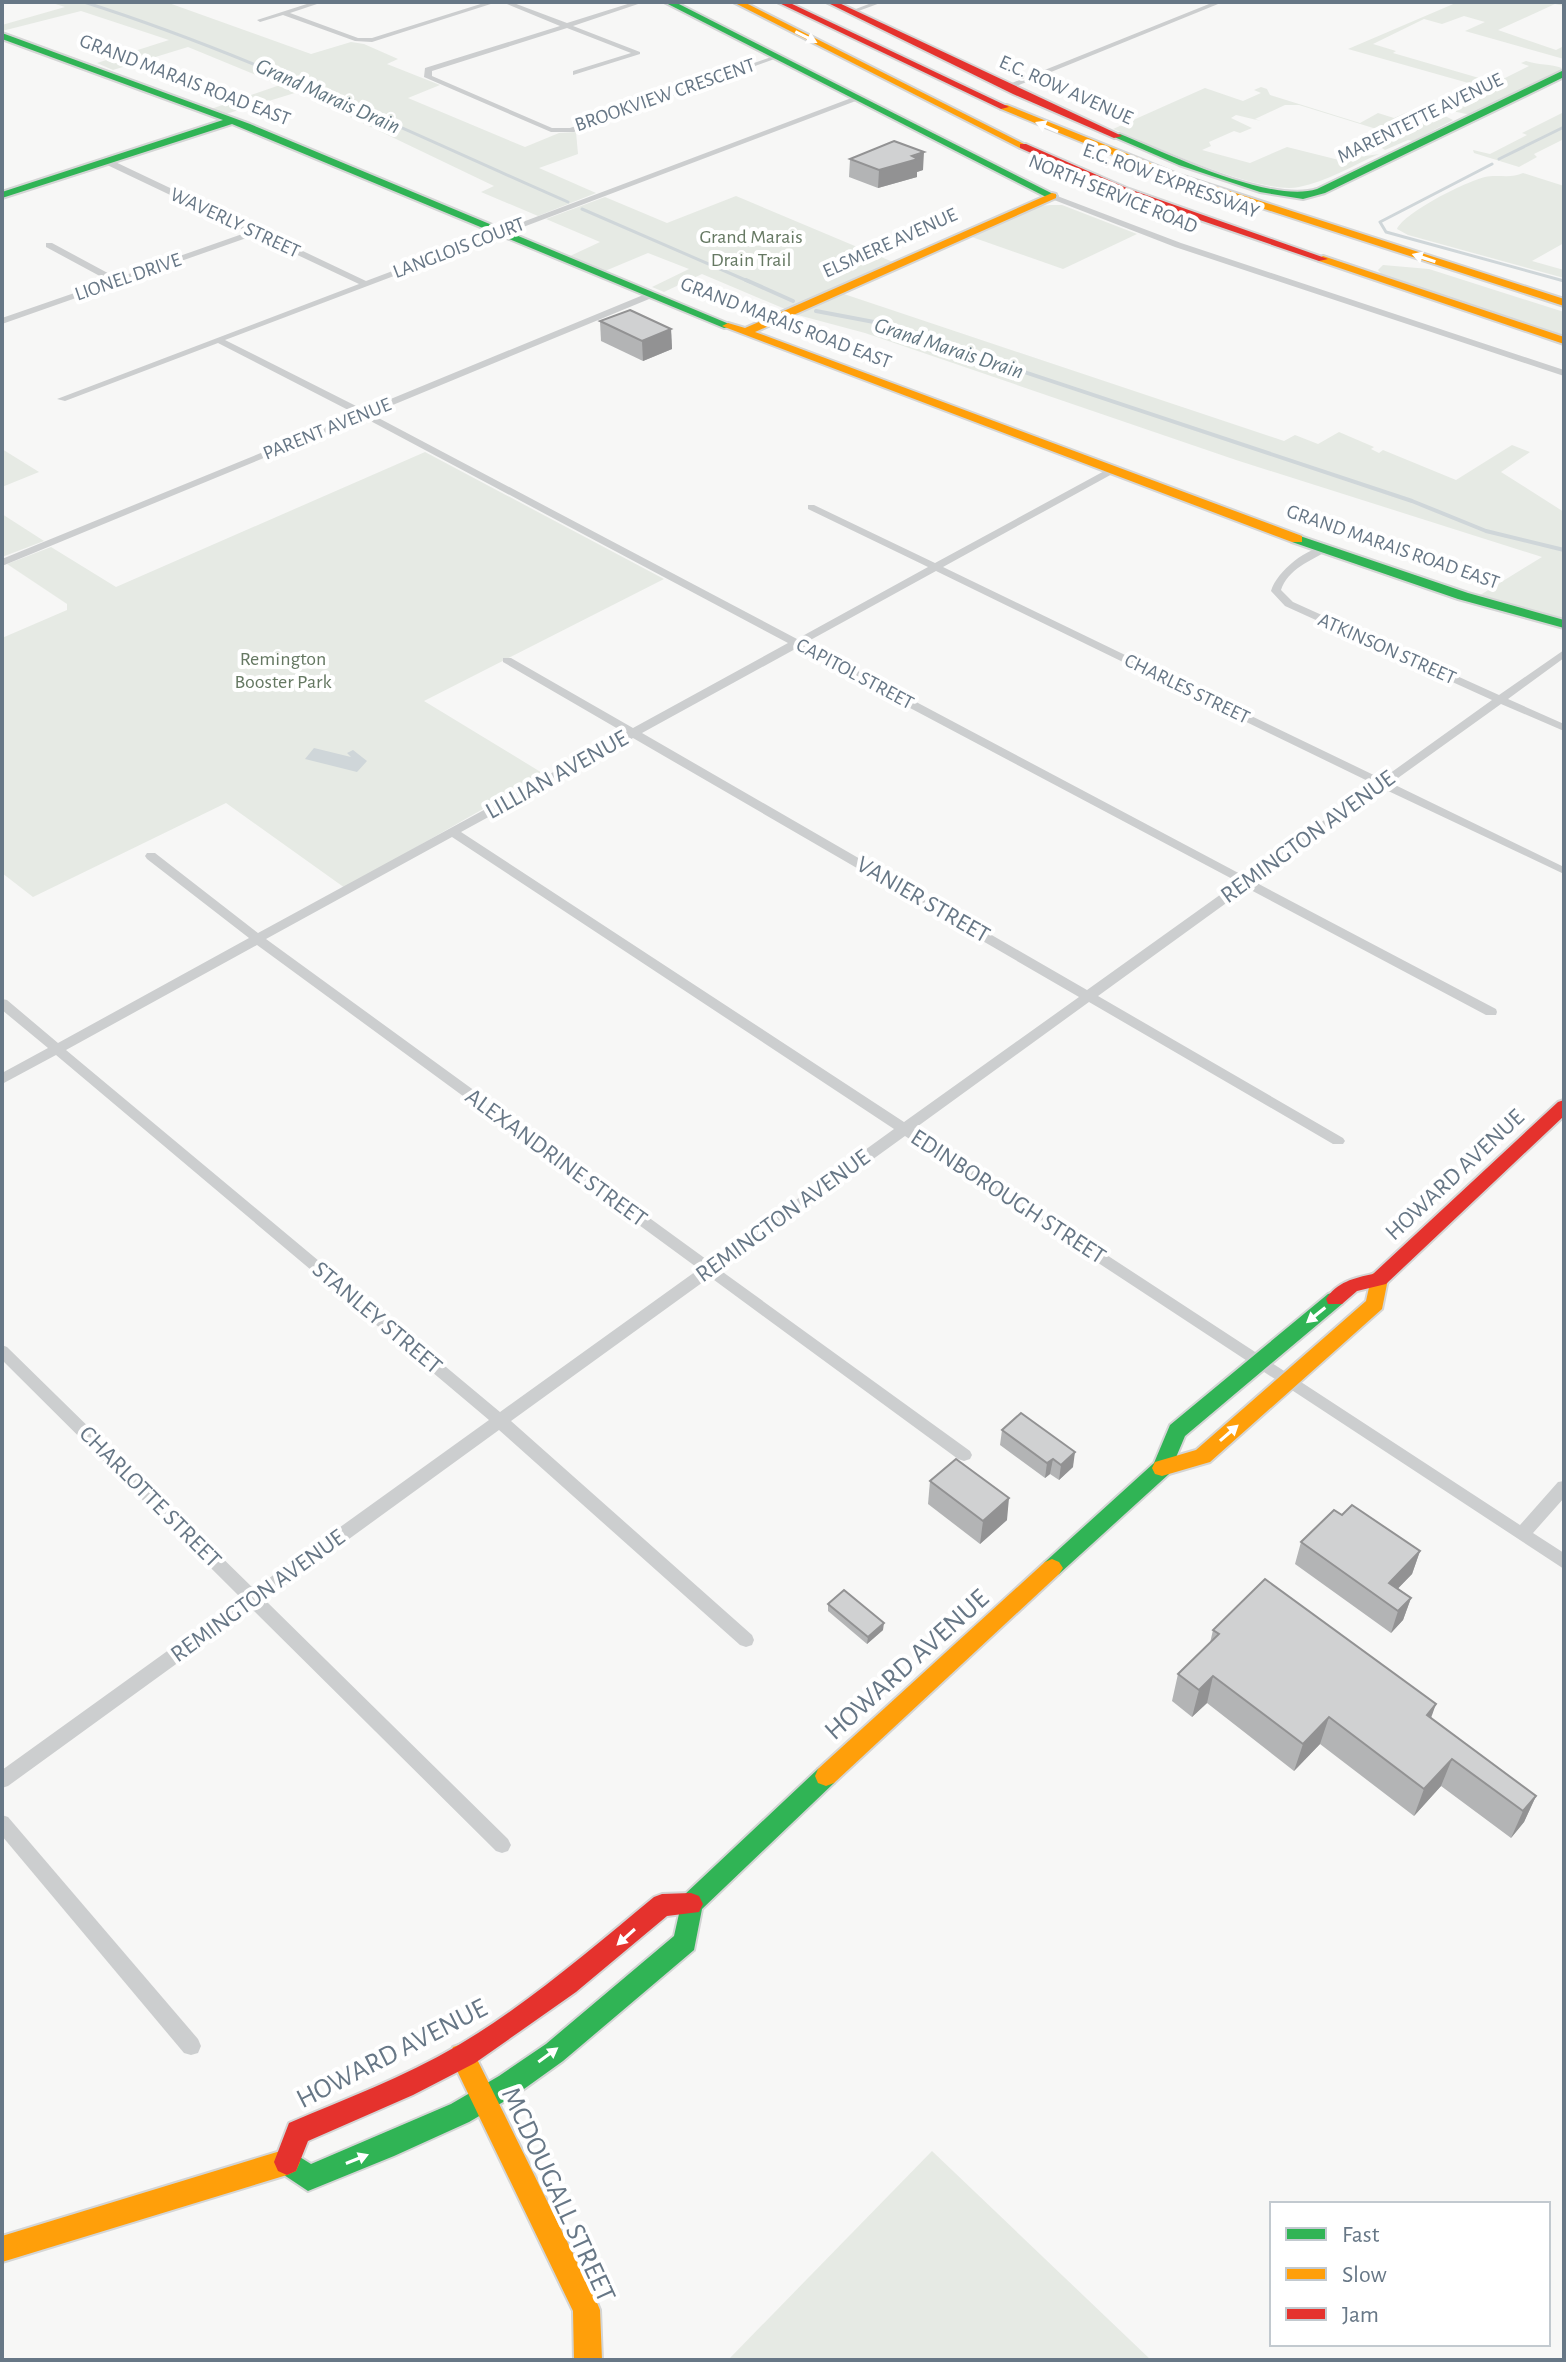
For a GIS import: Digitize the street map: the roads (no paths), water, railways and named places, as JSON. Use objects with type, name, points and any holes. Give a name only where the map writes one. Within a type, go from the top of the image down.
[{"type":"main road","name":"NORTH SERVICE ROAD","points":[[668,2],[1052,196]]},
{"type":"main road","name":"E.C. ROW EXPRESSWAY","points":[[737,2],[1001,136],[1125,191],[1564,341]]},
{"type":"main road","name":"E.C. ROW EXPRESSWAY","points":[[781,2],[1072,137],[1176,177],[1564,302]]},
{"type":"main road","name":"E.C. ROW AVENUE","points":[[830,2],[1006,87],[1166,157],[1249,186],[1293,196]]},
{"type":"main road","name":"GRAND MARAIS ROAD EAST","points":[[2,36],[75,60],[504,232],[651,295],[1111,471],[1439,590],[1564,624]]},
{"type":"main road","name":"MARENTETTE AVENUE","points":[[1293,196],[1321,191],[1564,73]]},
{"type":"main road","points":[[2,195],[230,121]]},
{"type":"main road","points":[[1125,191],[1564,356]]},
{"type":"main road","name":"ELSMERE AVENUE","points":[[746,332],[1052,196]]},
{"type":"main road","name":"HOWARD AVENUE","points":[[287,2162],[298,2132],[462,2056],[523,2019],[592,1967],[662,1905],[691,1904],[1162,1468],[1177,1431],[1351,1286],[1379,1279],[1564,1106]]},
{"type":"main road","name":"HOWARD AVENUE","points":[[1162,1468],[1203,1456],[1375,1304],[1379,1279]]},
{"type":"main road","points":[[2,2249],[287,2162],[308,2178],[422,2131],[484,2100],[551,2053],[685,1942],[691,1904]]},
{"type":"main road","name":"MCDOUGALL STREET","points":[[462,2056],[586,2310],[588,2360]]},
{"type":"street","points":[[260,20],[320,2]]},
{"type":"street","points":[[283,13],[357,40],[372,40],[494,2]]},
{"type":"street","points":[[505,2],[638,53],[576,73]]},
{"type":"street","points":[[566,26],[641,2]]},
{"type":"street","points":[[851,12],[880,2]]},
{"type":"street","points":[[1006,87],[1220,2]]},
{"type":"street","name":"BROOKVIEW CRESCENT","points":[[566,26],[428,70],[428,77],[551,130],[571,130],[776,57]]},
{"type":"street","name":"LANGLOIS COURT","points":[[62,399],[857,99]]},
{"type":"street","name":"WAVERLY STREET","points":[[106,161],[365,284]]},
{"type":"street","name":"NORTH SERVICE ROAD","points":[[1052,196],[1166,241],[1452,332],[1564,373]]},
{"type":"street","name":"LIONEL DRIVE","points":[[2,321],[255,232]]},
{"type":"street","points":[[49,245],[116,281]]},
{"type":"street","name":"PARENT AVENUE","points":[[2,563],[651,295]]},
{"type":"street","name":"CAPITOL STREET","points":[[218,340],[1491,1012]]},
{"type":"street","name":"LILLIAN AVENUE","points":[[2,1079],[1111,471]]},
{"type":"street","name":"CHARLES STREET","points":[[811,507],[1563,871]]},
{"type":"street","name":"ATKINSON STREET","points":[[1325,548],[1284,574],[1277,582],[1276,591],[1289,604],[1564,728]]},
{"type":"street","name":"REMINGTON AVENUE","points":[[2,1780],[1564,653]]},
{"type":"street","name":"VANIER STREET","points":[[507,660],[1338,1141]]},
{"type":"street","name":"EDINBOROUGH STREET","points":[[452,832],[1564,1562]]},
{"type":"street","name":"ALEXANDRINE STREET","points":[[151,856],[257,939],[964,1455]]},
{"type":"street","name":"STANLEY STREET","points":[[2,1003],[500,1421],[746,1640]]},
{"type":"street","name":"CHARLOTTE STREET","points":[[2,1351],[502,1845]]},
{"type":"street","points":[[1522,1534],[1564,1487]]},
{"type":"street","points":[[2,1823],[191,2046]]},
{"type":"waterway","name":"Grand Marais Drain","points":[[84,2],[268,70],[568,202]]},
{"type":"waterway","points":[[1499,159],[1564,127]]},
{"type":"waterway","points":[[1492,164],[1380,222],[1386,232],[1564,281]]},
{"type":"waterway","name":"Grand Marais Drain","points":[[582,209],[750,282]]},
{"type":"waterway","name":"Grand Marais Drain","points":[[746,280],[793,301]]},
{"type":"waterway","points":[[816,311],[874,322],[1412,501],[1486,531],[1564,550]]},
{"type":"park label","name":"Grand Marais Drain Trail","points":[[751,248]]},
{"type":"park label","name":"Remington Booster Park","points":[[283,670]]}]
